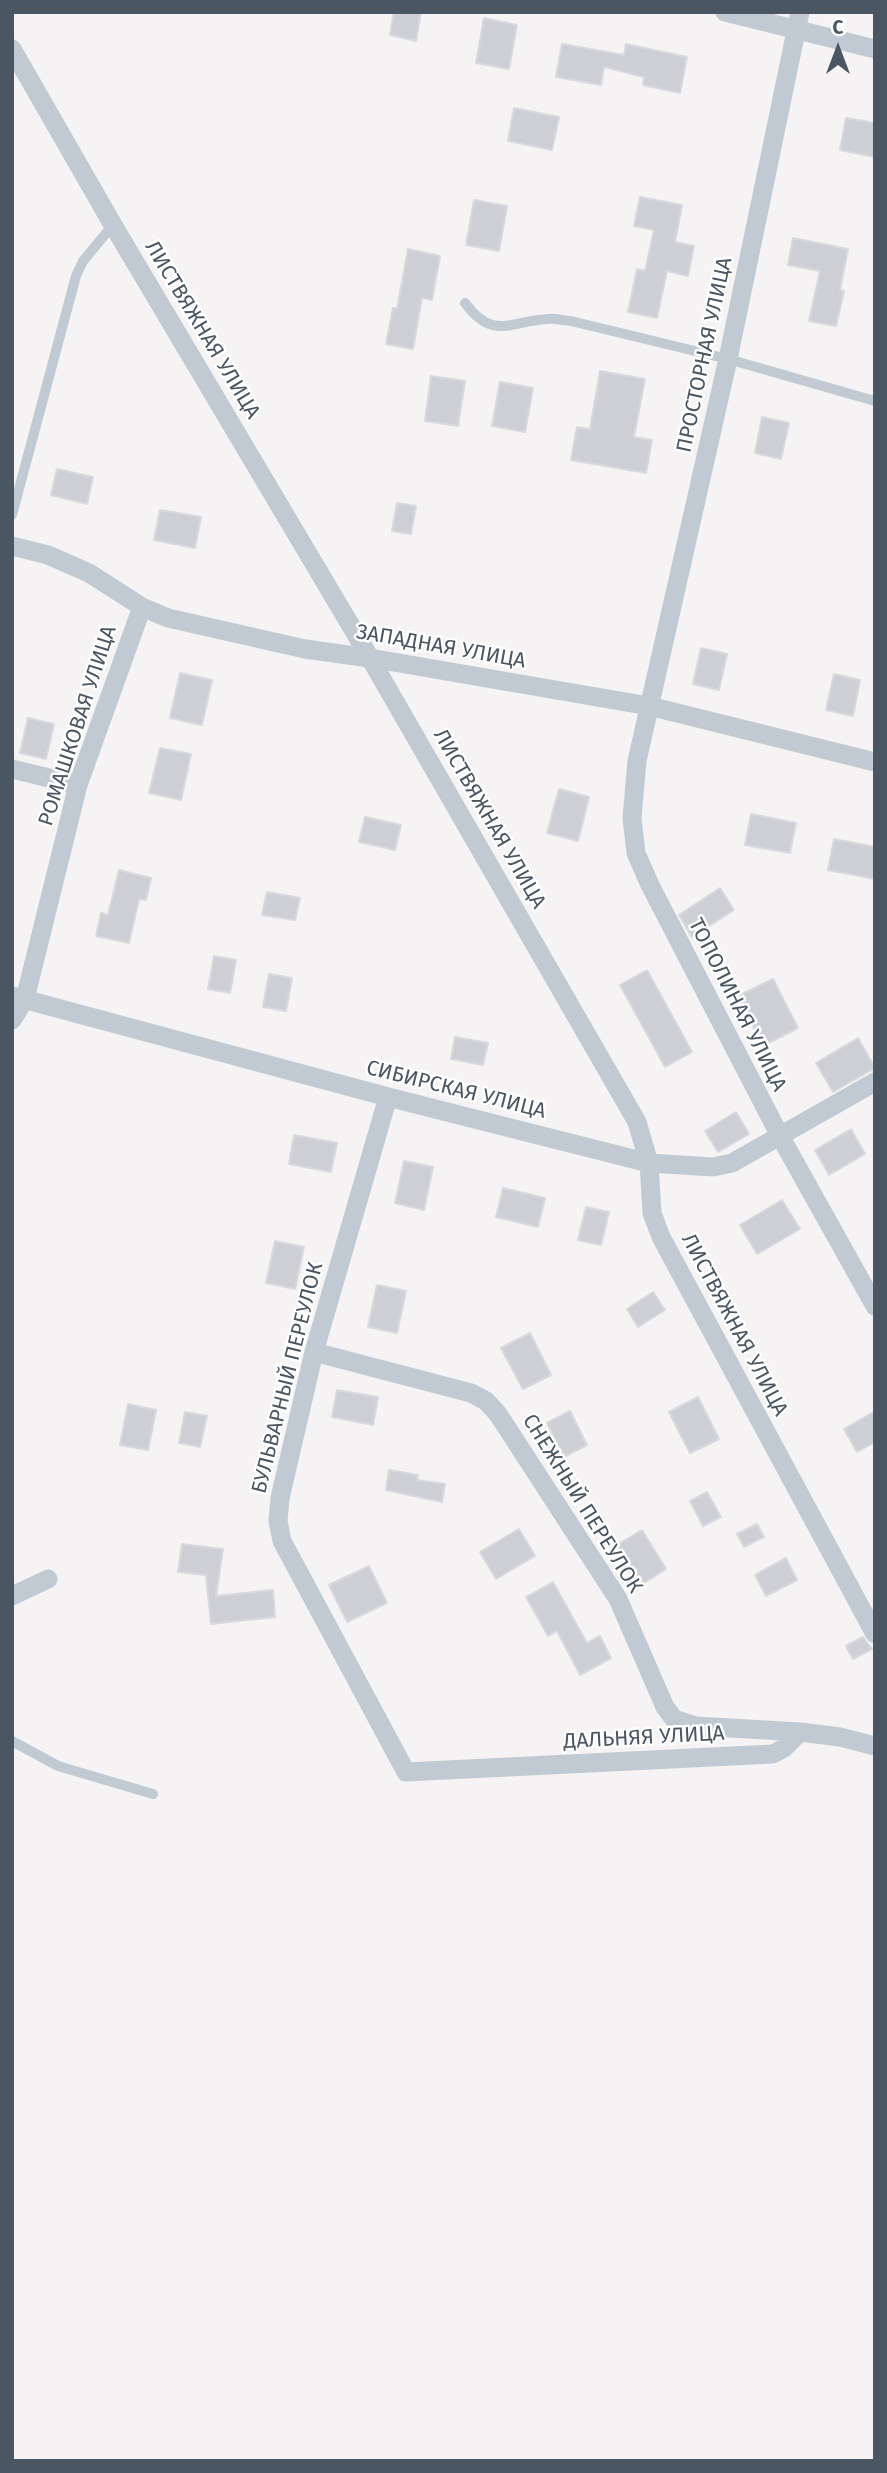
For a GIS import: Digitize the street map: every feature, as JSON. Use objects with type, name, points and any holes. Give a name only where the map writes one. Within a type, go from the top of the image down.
[{"type":"street","points":[[725,12],[798,21],[875,49]]},
{"type":"street","name":"ПРОСТОРНАЯ УЛИЦА","points":[[649,706],[728,359],[798,21]]},
{"type":"street","name":"ЛИСТВЯЖНАЯ УЛИЦА","points":[[12,49],[113,225],[370,657],[637,1122],[649,1163],[652,1213],[661,1237],[875,1634]]},
{"type":"street","name":"ЗАПАДНАЯ УЛИЦА","points":[[12,546],[48,555],[89,573],[142,607],[168,618],[305,649],[370,657],[649,706],[875,761]]},
{"type":"street","name":"РОМАШКОВАЯ УЛИЦА","points":[[12,1020],[78,785],[142,607]]},
{"type":"street","name":"ТОПОЛИНАЯ УЛИЦА","points":[[649,706],[637,761],[634,792],[632,818],[636,853],[650,886],[780,1136],[875,1306]]},
{"type":"street","points":[[12,769],[78,785]]},
{"type":"street","name":"СИБИРСКАЯ УЛИЦА","points":[[18,997],[388,1097],[649,1163],[713,1167],[732,1163],[875,1083]]},
{"type":"street","name":"БУЛЬВАРНЫЙ ПЕРЕУЛОК","points":[[388,1097],[314,1352],[280,1498],[278,1521],[282,1541],[407,1772]]},
{"type":"street","name":"СНЕЖНЫЙ ПЕРЕУЛОК","points":[[314,1352],[471,1394],[486,1401],[498,1414],[618,1599],[665,1707],[674,1719],[696,1726],[800,1732]]},
{"type":"street","points":[[12,1597],[48,1579]]},
{"type":"street","points":[[800,1732],[840,1737],[875,1746]]},
{"type":"street","name":"ДАЛЬНЯЯ УЛИЦА","points":[[407,1772],[773,1755],[800,1732]]},
{"type":"lane","points":[[12,514],[76,276],[83,261],[113,225]]},
{"type":"lane","points":[[465,303],[477,319],[494,326],[550,319],[571,321],[728,359],[875,401]]},
{"type":"lane","points":[[12,1741],[58,1766],[153,1794]]},
{"type":"building","points":[[394,12],[421,12],[416,41],[390,35]]},
{"type":"building","points":[[484,18],[517,25],[509,69],[476,63]]},
{"type":"building","points":[[562,44],[624,55],[626,44],[687,57],[680,93],[643,85],[644,77],[604,67],[601,85],[556,77]]},
{"type":"building","points":[[514,108],[559,117],[552,150],[508,141]]},
{"type":"building","points":[[846,118],[875,123],[875,157],[840,150]]},
{"type":"building","points":[[640,197],[682,205],[675,242],[694,246],[688,276],[667,271],[657,318],[628,312],[637,269],[645,271],[654,230],[634,226]]},
{"type":"building","points":[[474,200],[507,206],[499,251],[466,245]]},
{"type":"building","points":[[793,238],[848,249],[840,290],[844,291],[836,326],[809,321],[820,271],[788,265]]},
{"type":"building","points":[[408,249],[440,256],[432,300],[422,298],[413,349],[386,344],[393,308],[397,309]]},
{"type":"building","points":[[600,371],[645,379],[634,437],[652,440],[646,473],[571,460],[577,427],[590,429]]},
{"type":"building","points":[[431,376],[465,381],[458,426],[425,421]]},
{"type":"building","points":[[500,382],[533,388],[525,432],[492,426]]},
{"type":"building","points":[[762,417],[789,423],[781,459],[755,453]]},
{"type":"building","points":[[57,469],[93,477],[87,504],[51,495]]},
{"type":"building","points":[[397,503],[416,506],[411,534],[392,531]]},
{"type":"building","points":[[160,510],[201,517],[195,548],[154,540]]},
{"type":"building","points":[[701,648],[727,654],[719,690],[693,684]]},
{"type":"building","points":[[180,673],[212,680],[202,725],[170,718]]},
{"type":"building","points":[[834,674],[860,680],[853,716],[826,710]]},
{"type":"building","points":[[28,718],[54,724],[46,759],[20,753]]},
{"type":"building","points":[[160,748],[191,754],[181,800],[149,793]]},
{"type":"building","points":[[559,789],[589,797],[578,841],[547,833]]},
{"type":"building","points":[[751,814],[796,823],[790,853],[745,845]]},
{"type":"building","points":[[365,817],[401,825],[395,850],[359,842]]},
{"type":"building","points":[[834,839],[875,847],[875,879],[828,870]]},
{"type":"building","points":[[119,870],[151,878],[146,900],[139,899],[129,943],[96,936],[101,913],[108,915]]},
{"type":"building","points":[[720,888],[734,910],[692,937],[679,915]]},
{"type":"building","points":[[267,892],[300,898],[295,920],[262,915]]},
{"type":"building","points":[[214,956],[236,960],[230,993],[208,989]]},
{"type":"building","points":[[647,970],[692,1052],[665,1067],[620,985]]},
{"type":"building","points":[[269,974],[292,978],[286,1011],[263,1007]]},
{"type":"building","points":[[773,979],[798,1028],[763,1046],[738,996]]},
{"type":"building","points":[[455,1037],[488,1043],[483,1065],[451,1059]]},
{"type":"building","points":[[858,1038],[875,1068],[833,1092],[816,1063]]},
{"type":"building","points":[[736,1112],[749,1134],[718,1152],[705,1131]]},
{"type":"building","points":[[851,1129],[865,1154],[829,1175],[815,1150]]},
{"type":"building","points":[[294,1135],[337,1143],[331,1172],[289,1164]]},
{"type":"building","points":[[404,1161],[433,1167],[424,1210],[395,1203]]},
{"type":"building","points":[[503,1188],[545,1198],[538,1227],[496,1217]]},
{"type":"building","points":[[782,1200],[800,1229],[757,1254],[740,1225]]},
{"type":"building","points":[[586,1207],[609,1212],[601,1245],[578,1240]]},
{"type":"building","points":[[275,1241],[304,1247],[295,1289],[266,1283]]},
{"type":"building","points":[[377,1285],[406,1291],[397,1333],[368,1327]]},
{"type":"building","points":[[653,1292],[665,1310],[638,1327],[627,1309]]},
{"type":"building","points":[[530,1333],[551,1375],[523,1389],[501,1348]]},
{"type":"building","points":[[337,1390],[378,1397],[373,1425],[332,1417]]},
{"type":"building","points":[[698,1397],[719,1439],[690,1453],[669,1412]]},
{"type":"building","points":[[128,1404],[156,1410],[148,1450],[120,1445]]},
{"type":"building","points":[[570,1411],[587,1445],[564,1457],[547,1423]]},
{"type":"building","points":[[875,1411],[875,1442],[857,1452],[844,1429]]},
{"type":"building","points":[[185,1412],[207,1416],[200,1447],[179,1443]]},
{"type":"building","points":[[389,1470],[418,1475],[417,1480],[445,1484],[442,1502],[386,1490]]},
{"type":"building","points":[[707,1492],[721,1517],[703,1526],[690,1501]]},
{"type":"building","points":[[757,1524],[764,1537],[744,1547],[737,1534]]},
{"type":"building","points":[[519,1529],[535,1556],[496,1579],[480,1552]]},
{"type":"building","points":[[642,1530],[666,1569],[639,1586],[614,1547]]},
{"type":"building","points":[[182,1544],[223,1549],[216,1596],[273,1590],[275,1617],[211,1624],[206,1575],[178,1572]]},
{"type":"building","points":[[786,1558],[797,1580],[766,1596],[755,1575]]},
{"type":"building","points":[[369,1566],[387,1603],[347,1622],[329,1585]]},
{"type":"building","points":[[553,1582],[587,1643],[600,1636],[611,1658],[580,1675],[557,1631],[548,1636],[526,1597]]},
{"type":"building","points":[[863,1637],[872,1649],[853,1659],[846,1646]]}]
